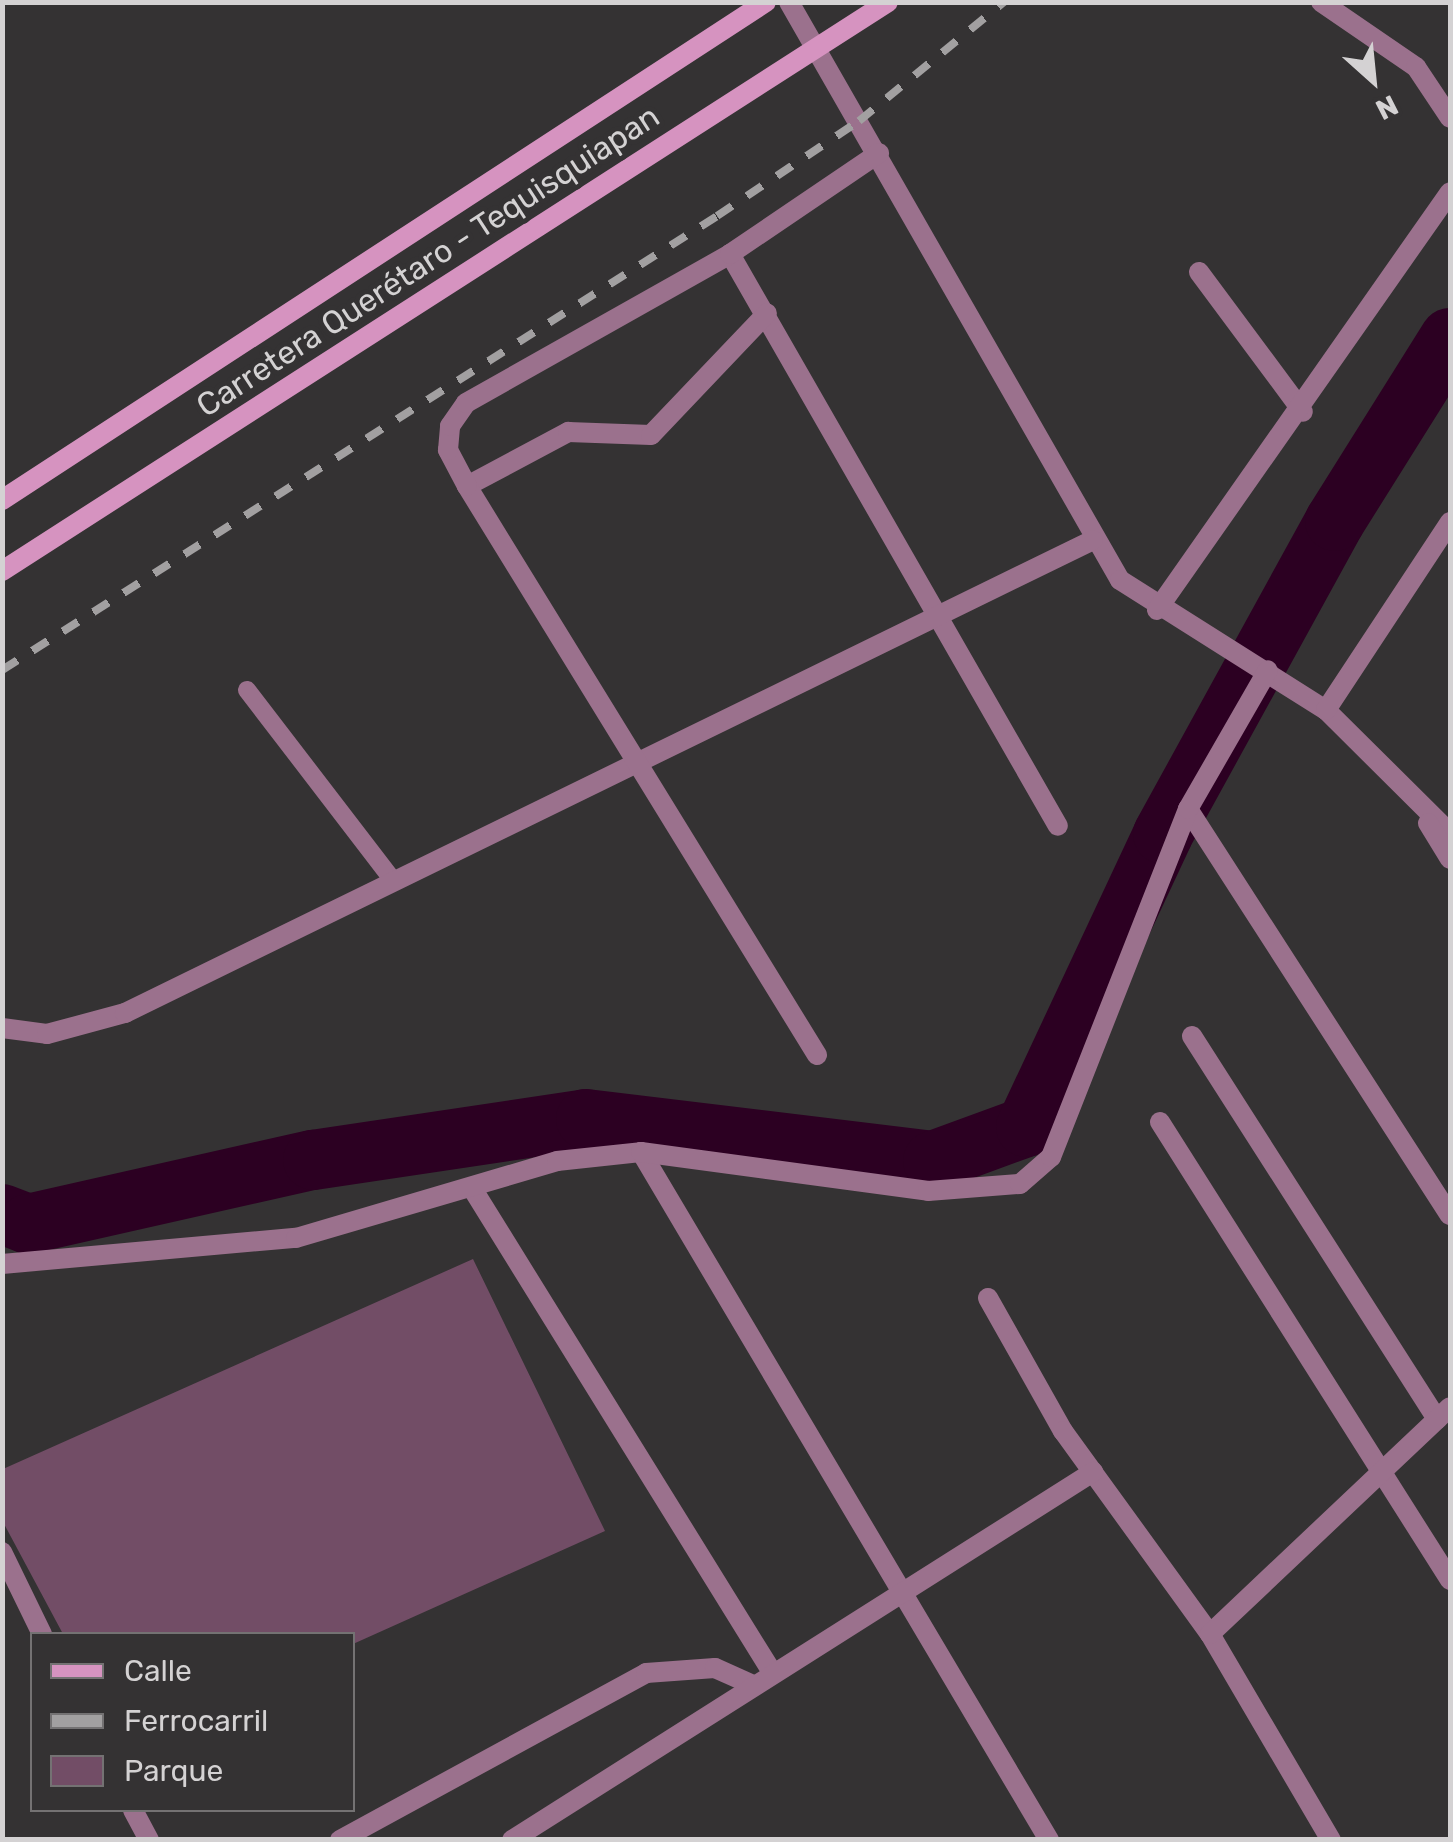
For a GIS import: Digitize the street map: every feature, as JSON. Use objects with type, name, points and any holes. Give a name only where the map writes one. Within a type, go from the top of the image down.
[{"type":"main road","name":"Carretera Querétaro - Tequisquiapan","points":[[2,500],[766,2]]},
{"type":"main road","name":"Carretera Querétaro - Tequisquiapan","points":[[2,572],[816,53],[888,2]]},
{"type":"street","points":[[789,2],[879,153],[1093,540],[1120,580],[1165,615],[1264,668],[1326,710],[1405,784],[1450,834]]},
{"type":"street","points":[[1321,2],[1416,68],[1450,118]]},
{"type":"street","points":[[818,1055],[448,450],[450,426],[466,404],[730,254],[879,153]]},
{"type":"street","points":[[1165,615],[1450,192]]},
{"type":"street","points":[[730,254],[940,613],[1058,826]]},
{"type":"street","points":[[1198,272],[1303,412]]},
{"type":"street","points":[[467,486],[568,432],[651,434],[767,313]]},
{"type":"street","points":[[1326,710],[1450,522]]},
{"type":"street","points":[[2,1028],[48,1034],[125,1013],[1093,540]]},
{"type":"street","points":[[2,1264],[296,1238],[556,1160],[641,1152],[928,1191],[1020,1184],[1051,1158],[1074,1108],[1188,809],[1264,668]]},
{"type":"street","points":[[1405,784],[1450,860]]},
{"type":"street","points":[[1188,809],[1450,1215]]},
{"type":"street","points":[[1192,1036],[1444,1413],[1210,1634]]},
{"type":"street","points":[[1160,1122],[1450,1580]]},
{"type":"street","points":[[641,1152],[1049,1840]]},
{"type":"street","points":[[472,1188],[772,1672]]},
{"type":"street","points":[[988,1298],[1093,1472],[1210,1634],[1331,1840]]},
{"type":"street","points":[[512,1840],[772,1672],[906,1594],[1093,1472]]},
{"type":"street","points":[[2,1552],[41,1632]]},
{"type":"street","points":[[340,1840],[646,1674],[716,1668],[753,1685]]},
{"type":"street","points":[[134,1812],[148,1840]]},
{"type":"lane","points":[[247,690],[393,880]]},
{"type":"green space","points":[[473,1259],[605,1531],[355,1643],[355,1632],[62,1632],[3,1522],[3,1469]]},
{"type":"waterway","points":[[2,1214],[28,1224],[313,1160],[586,1119],[933,1161],[1026,1127],[1163,834],[1335,521],[1450,338]]},
{"type":"railway","points":[[2,670],[717,216],[859,121],[1004,2]]}]
